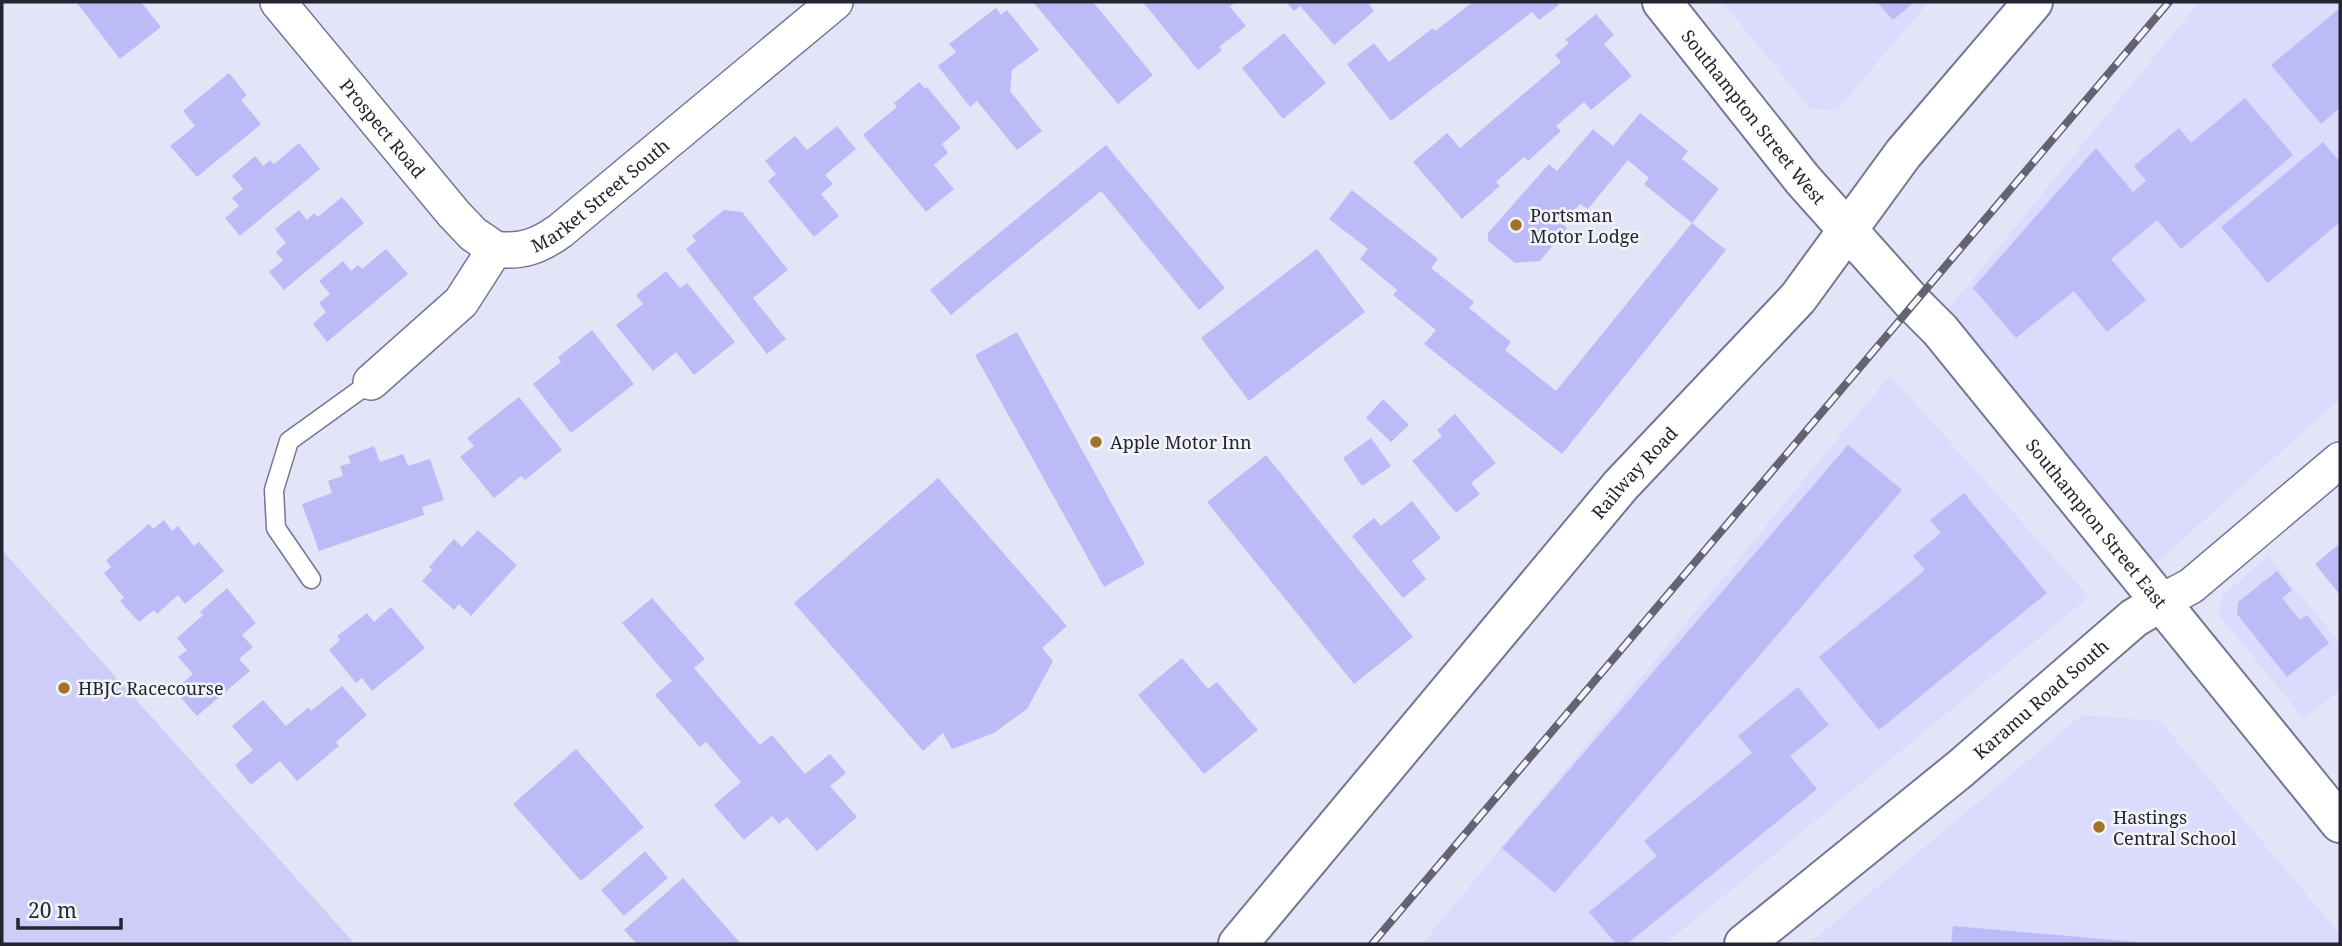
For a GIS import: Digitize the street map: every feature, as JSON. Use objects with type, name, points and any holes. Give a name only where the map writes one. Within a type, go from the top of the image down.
[{"type":"main road","name":"Southampton Street West","points":[[1662,2],[1783,155],[1847,230]]},
{"type":"main road","name":"Railway Road","points":[[1238,944],[1621,485],[1798,298],[1903,154],[2034,2]]},
{"type":"main road","name":"Southampton Street East","points":[[1847,230],[1940,330],[2340,823]]},
{"type":"main road","name":"Karamu Road South","points":[[1744,944],[1960,769],[2134,618],[2161,602]]},
{"type":"street","name":"Prospect Road","points":[[278,2],[454,214],[473,234],[495,249]]},
{"type":"street","name":"Market Street South","points":[[495,249],[511,252],[530,248],[559,231],[835,2]]},
{"type":"street","points":[[371,382],[461,302],[495,249]]},
{"type":"street","name":"Karamu Road South","points":[[2161,602],[2191,586],[2340,460]]},
{"type":"lane","points":[[311,579],[276,528],[274,491],[289,441],[371,382]]},
{"type":"shaded area","points":[[1722,2],[1929,2],[1837,110],[1810,109]]},
{"type":"shaded area","points":[[2199,2],[2340,2],[2340,399],[2153,566],[1945,313]]},
{"type":"shaded area","points":[[1890,375],[2089,597],[1665,944],[1422,944]]},
{"type":"shaded area","name":"HBJC Racecourse","points":[[2,550],[355,944],[2,944]]},
{"type":"shaded area","points":[[2268,556],[2340,643],[2340,690],[2304,719],[2219,615],[2222,596]]},
{"type":"shaded area","name":"Hastings Central School","points":[[2082,715],[2160,721],[2340,934],[2340,944],[1809,944]]},
{"type":"building","points":[[76,2],[141,2],[161,27],[120,59]]},
{"type":"building","points":[[1033,2],[1093,2],[1153,75],[1118,104]]},
{"type":"building","points":[[1143,2],[1235,2],[1230,7],[1246,26],[1219,47],[1222,50],[1198,70]]},
{"type":"building","points":[[1286,2],[1372,2],[1369,4],[1374,11],[1334,45],[1300,6],[1294,11]]},
{"type":"building","points":[[1473,2],[1556,2],[1559,5],[1539,20],[1532,12],[1391,121],[1347,64],[1374,43],[1389,62]]},
{"type":"building","points":[[1877,2],[1914,2],[1893,20]]},
{"type":"building","points":[[996,8],[1001,15],[1007,10],[1039,50],[1012,70],[1010,91],[1042,131],[1017,150],[977,101],[970,107],[938,66],[956,52],[949,44]]},
{"type":"building","points":[[2340,8],[2340,108],[2321,124],[2271,65]]},
{"type":"building","points":[[1596,14],[1614,35],[1604,44],[1632,76],[1591,110],[1584,102],[1556,126],[1561,131],[1528,161],[1524,157],[1496,182],[1500,186],[1462,219],[1413,162],[1447,133],[1460,148],[1561,62],[1555,55],[1569,43],[1565,40]]},
{"type":"building","points":[[1284,33],[1326,83],[1283,119],[1242,68]]},
{"type":"building","points":[[229,73],[247,95],[241,100],[261,124],[197,177],[170,146],[195,126],[183,111]]},
{"type":"building","points":[[919,82],[925,89],[927,87],[961,128],[942,144],[948,153],[934,165],[954,189],[926,212],[863,135],[897,107],[894,103]]},
{"type":"building","points":[[2245,98],[2293,155],[2181,249],[2157,220],[2111,259],[2146,300],[2107,332],[2074,291],[2016,338],[1973,288],[2096,148],[2133,192],[2146,181],[2134,166],[2179,128],[2191,143]]},
{"type":"building","points":[[1640,113],[1688,151],[1682,159],[1719,189],[1692,223],[1644,184],[1649,178],[1628,160],[1588,209],[1580,204],[1562,223],[1567,228],[1540,261],[1515,263],[1488,241],[1488,233],[1549,164],[1557,171],[1593,129],[1613,146]]},
{"type":"building","points":[[837,126],[856,149],[825,175],[833,184],[821,194],[839,216],[814,237],[768,181],[776,174],[765,161],[795,136],[807,150]]},
{"type":"building","points":[[2323,142],[2340,162],[2340,222],[2268,283],[2221,227]]},
{"type":"building","points":[[299,143],[320,169],[240,236],[225,218],[239,206],[232,198],[243,189],[232,176],[255,156],[263,166],[270,160],[274,164]]},
{"type":"building","points":[[1106,145],[1225,288],[1199,310],[1101,191],[951,315],[930,290]]},
{"type":"building","points":[[1352,190],[1438,259],[1431,268],[1474,302],[1469,308],[1511,342],[1505,350],[1556,391],[1692,223],[1726,250],[1562,454],[1424,344],[1436,330],[1393,295],[1397,290],[1360,259],[1368,249],[1329,219]]},
{"type":"building","points":[[342,197],[364,223],[284,290],[269,272],[283,260],[276,252],[286,243],[275,229],[299,210],[307,220],[314,213],[318,217]]},
{"type":"building","points":[[724,210],[742,212],[788,270],[753,298],[786,339],[767,354],[686,249],[696,241],[692,236]]},
{"type":"building","points":[[386,249],[408,274],[327,342],[313,324],[326,312],[319,303],[330,294],[319,281],[343,261],[351,271],[358,265],[362,269]]},
{"type":"building","points":[[1317,249],[1365,312],[1249,401],[1201,338]]},
{"type":"building","points":[[666,271],[680,288],[687,283],[735,342],[694,375],[676,352],[653,371],[616,325],[643,304],[636,295]]},
{"type":"building","points":[[592,330],[634,384],[571,433],[533,384],[561,362],[558,357]]},
{"type":"building","points":[[1017,332],[1145,564],[1104,587],[975,355]]},
{"type":"building","points":[[519,397],[562,450],[525,480],[521,476],[494,498],[460,457],[474,446],[467,438]]},
{"type":"building","points":[[1383,399],[1409,425],[1391,442],[1366,418]]},
{"type":"building","points":[[1455,414],[1496,463],[1471,483],[1480,494],[1456,513],[1412,461],[1442,436],[1437,430]]},
{"type":"building","points":[[1371,438],[1391,466],[1362,486],[1343,458]]},
{"type":"building","points":[[1848,445],[1902,490],[1555,893],[1502,848]]},
{"type":"building","points":[[374,446],[380,462],[403,454],[408,466],[430,459],[444,500],[422,507],[424,515],[319,551],[302,504],[332,493],[328,481],[343,476],[340,466],[351,463],[348,456]]},
{"type":"building","points":[[1266,455],[1413,637],[1354,684],[1207,502]]},
{"type":"building","points":[[938,478],[1067,626],[1042,648],[1053,661],[1027,709],[994,733],[952,749],[943,733],[923,751],[794,603]]},
{"type":"building","points":[[1964,493],[2047,593],[1879,730],[1819,657],[1925,570],[1913,556],[1941,533],[1930,520]]},
{"type":"building","points":[[1412,501],[1441,538],[1412,561],[1426,579],[1403,598],[1352,536],[1374,518],[1381,526]]},
{"type":"building","points":[[164,520],[172,531],[178,526],[194,546],[199,542],[224,571],[185,604],[178,595],[157,614],[154,610],[139,622],[120,601],[124,598],[104,573],[111,567],[106,560],[149,524],[153,529]]},
{"type":"building","points":[[478,530],[517,565],[471,616],[459,604],[454,610],[422,581],[432,570],[429,567],[454,539],[462,547]]},
{"type":"building","points":[[2338,545],[2340,548],[2340,595],[2315,564]]},
{"type":"building","points":[[2277,571],[2292,590],[2282,598],[2300,620],[2307,615],[2329,643],[2287,677],[2237,614],[2238,602]]},
{"type":"building","points":[[227,588],[256,623],[242,635],[253,647],[239,659],[250,671],[197,716],[174,690],[193,674],[178,657],[187,650],[177,638],[203,615],[200,612]]},
{"type":"building","points":[[652,598],[705,659],[694,668],[760,745],[772,735],[805,774],[830,754],[846,773],[830,786],[857,817],[817,851],[787,817],[779,824],[772,816],[744,840],[714,805],[741,782],[706,742],[700,747],[655,695],[672,681],[622,623]]},
{"type":"building","points":[[391,607],[425,648],[372,691],[362,678],[356,683],[329,650],[340,640],[337,636],[367,613],[374,622]]},
{"type":"building","points":[[1182,658],[1208,689],[1217,682],[1258,730],[1204,774],[1138,695]]},
{"type":"building","points":[[342,686],[367,715],[336,742],[339,746],[297,781],[280,761],[251,785],[235,765],[253,750],[232,726],[263,700],[286,726],[309,707],[311,711]]},
{"type":"building","points":[[1798,687],[1829,725],[1790,756],[1817,789],[1627,944],[1616,944],[1589,912],[1657,856],[1644,841],[1752,753],[1738,736]]},
{"type":"building","points":[[576,749],[644,827],[581,881],[513,804]]},
{"type":"building","points":[[645,851],[668,878],[624,916],[601,890]]},
{"type":"building","points":[[683,878],[741,944],[637,944],[624,930]]},
{"type":"building","points":[[1953,926],[2137,942],[2137,944],[1951,944]]},
{"type":"railway","points":[[1372,944],[2169,2]]},
{"type":"place","name":"Portsman Motor Lodge","points":[[1516,225]]},
{"type":"place","name":"Apple Motor Inn","points":[[1096,442]]},
{"type":"place","name":"HBJC Racecourse","points":[[64,688]]},
{"type":"place","name":"Hastings Central School","points":[[2099,827]]}]
